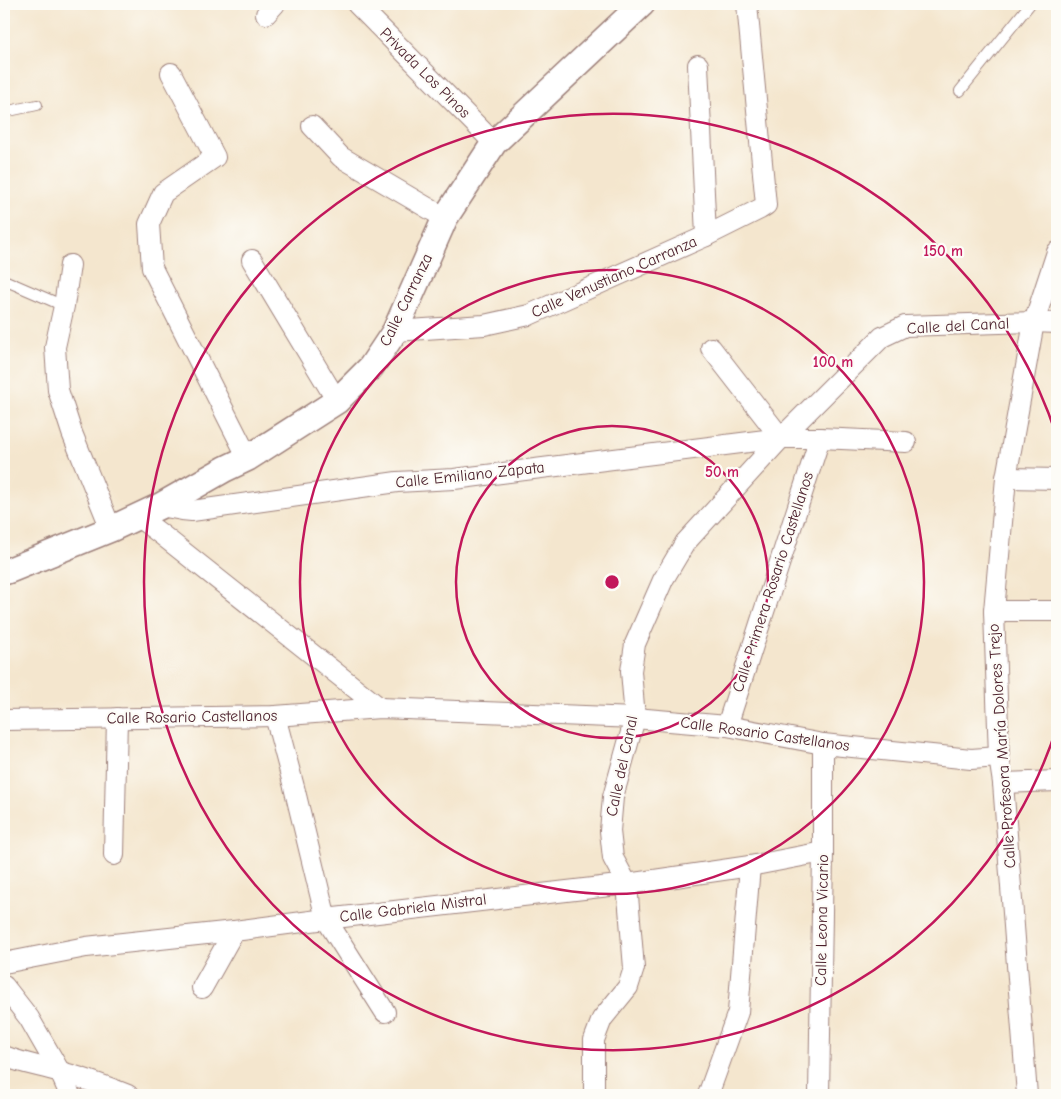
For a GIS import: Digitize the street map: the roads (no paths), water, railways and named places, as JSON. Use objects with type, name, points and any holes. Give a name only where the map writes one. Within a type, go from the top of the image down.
[{"type":"street","name":"Privada Los Pinos","points":[[356,4],[494,143]]},
{"type":"street","name":"Calle Carranza","points":[[4,572],[111,529],[160,506],[248,458],[337,401],[370,368],[394,331],[445,218],[494,143],[642,4]]},
{"type":"street","name":"Calle Venustiano Carranza","points":[[394,331],[484,324],[529,315],[706,236],[766,205],[747,4]]},
{"type":"street","points":[[698,65],[706,236]]},
{"type":"street","points":[[171,73],[215,157],[163,193],[149,224],[152,268],[248,458]]},
{"type":"street","points":[[312,126],[341,157],[445,218]]},
{"type":"street","name":"Calle Profesora María Dolores Trejo","points":[[1027,1095],[1000,757],[994,611],[1006,478],[1034,322],[1057,252]]},
{"type":"street","points":[[252,260],[337,401]]},
{"type":"street","points":[[70,265],[55,347],[58,390],[72,432],[111,529]]},
{"type":"street","name":"Calle del Canal","points":[[594,1095],[594,1040],[602,1019],[628,987],[634,968],[627,884],[613,858],[610,831],[613,797],[635,718],[631,671],[635,644],[663,580],[685,543],[781,438],[882,337],[905,326],[1057,323]]},
{"type":"street","points":[[711,348],[781,438]]},
{"type":"street","name":"Calle Emiliano Zapata","points":[[160,506],[192,511],[397,482],[454,479],[781,438],[906,442]]},
{"type":"street","name":"Calle Primera Rosario Castellanos","points":[[727,726],[820,438]]},
{"type":"street","points":[[1006,478],[1057,479]]},
{"type":"street","points":[[137,516],[380,708]]},
{"type":"street","points":[[994,611],[1057,611]]},
{"type":"street","name":"Calle Rosario Castellanos","points":[[4,720],[275,716],[380,708],[635,718],[727,726],[822,744],[971,759],[1000,757]]},
{"type":"street","points":[[275,716],[326,919],[385,1012]]},
{"type":"street","points":[[114,855],[117,718]]},
{"type":"street","name":"Calle Leona Vicario","points":[[819,1095],[823,852],[822,744]]},
{"type":"street","points":[[1003,783],[1057,782]]},
{"type":"street","name":"Calle Gabriela Mistral","points":[[4,963],[86,947],[627,884],[750,866],[823,852]]},
{"type":"street","points":[[708,1095],[738,1012],[750,866]]},
{"type":"street","points":[[202,988],[234,931]]},
{"type":"street","points":[[4,986],[29,1018],[60,1072],[70,1095]]},
{"type":"street","points":[[4,1056],[60,1072],[128,1095]]},
{"type":"lane","points":[[960,91],[1030,4]]},
{"type":"lane","points":[[4,112],[37,104]]},
{"type":"lane","points":[[4,280],[64,306]]}]
